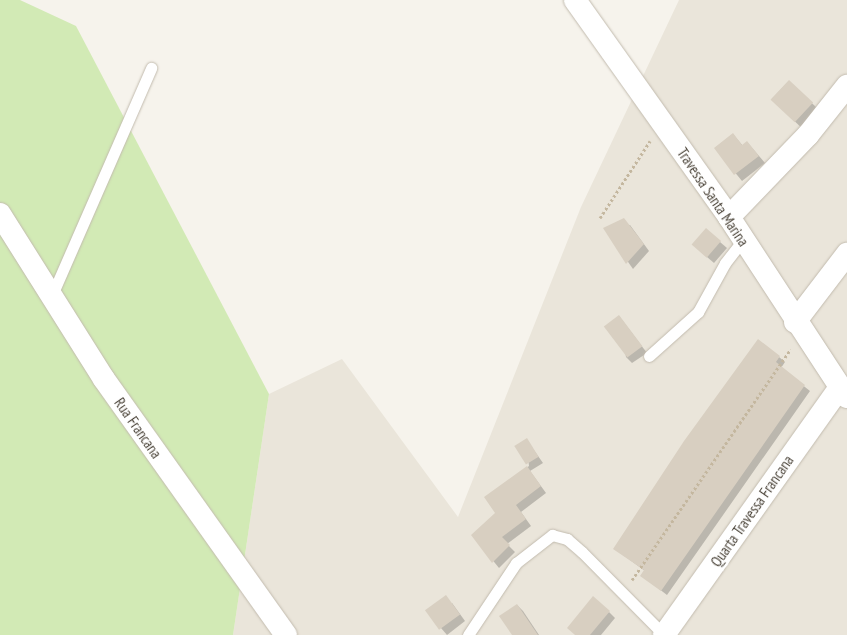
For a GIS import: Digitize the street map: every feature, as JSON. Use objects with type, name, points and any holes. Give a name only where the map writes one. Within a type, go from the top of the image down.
[{"type":"street","name":"Travessa Santa Marina","points":[[575,0],[729,217],[799,327],[844,392]]},
{"type":"street","points":[[729,217],[808,135],[847,86]]},
{"type":"street","name":"Rua Francana","points":[[0,214],[104,379],[286,635]]},
{"type":"street","points":[[799,327],[847,254]]},
{"type":"street","name":"Quarta Travessa Francana","points":[[664,635],[844,392]]},
{"type":"lane","points":[[52,295],[151,68]]},
{"type":"lane","points":[[649,356],[698,312],[725,263],[744,240]]},
{"type":"lane","points":[[468,635],[516,563],[552,535],[567,539],[664,635]]},
{"type":"path","points":[[600,218],[662,123]]},
{"type":"path","points":[[623,593],[799,327]]},
{"type":"shaded area","points":[[679,0],[847,0],[847,635],[233,635],[269,394],[342,359],[458,517],[581,207]]},
{"type":"green space","points":[[0,0],[20,0],[76,26],[269,394],[233,635],[0,635]]},
{"type":"building","points":[[789,80],[813,103],[795,122],[771,100]]},
{"type":"building","points":[[733,133],[742,145],[747,141],[759,156],[734,175],[714,148]]},
{"type":"building","points":[[624,218],[644,244],[626,264],[603,228]]},
{"type":"building","points":[[706,228],[721,241],[707,258],[692,245]]},
{"type":"building","points":[[619,315],[642,346],[627,358],[604,326]]},
{"type":"building","points":[[758,339],[780,356],[776,362],[805,385],[661,591],[640,576],[644,570],[613,549],[684,441]]},
{"type":"building","points":[[527,438],[539,457],[526,465],[514,446]]},
{"type":"building","points":[[527,466],[541,486],[516,505],[526,519],[502,537],[510,545],[492,563],[471,535],[495,513],[484,497]]},
{"type":"building","points":[[446,595],[460,614],[439,630],[425,610]]},
{"type":"building","points":[[593,596],[610,611],[590,635],[575,635],[567,628]]},
{"type":"building","points":[[517,604],[538,635],[512,635],[499,616]]}]
